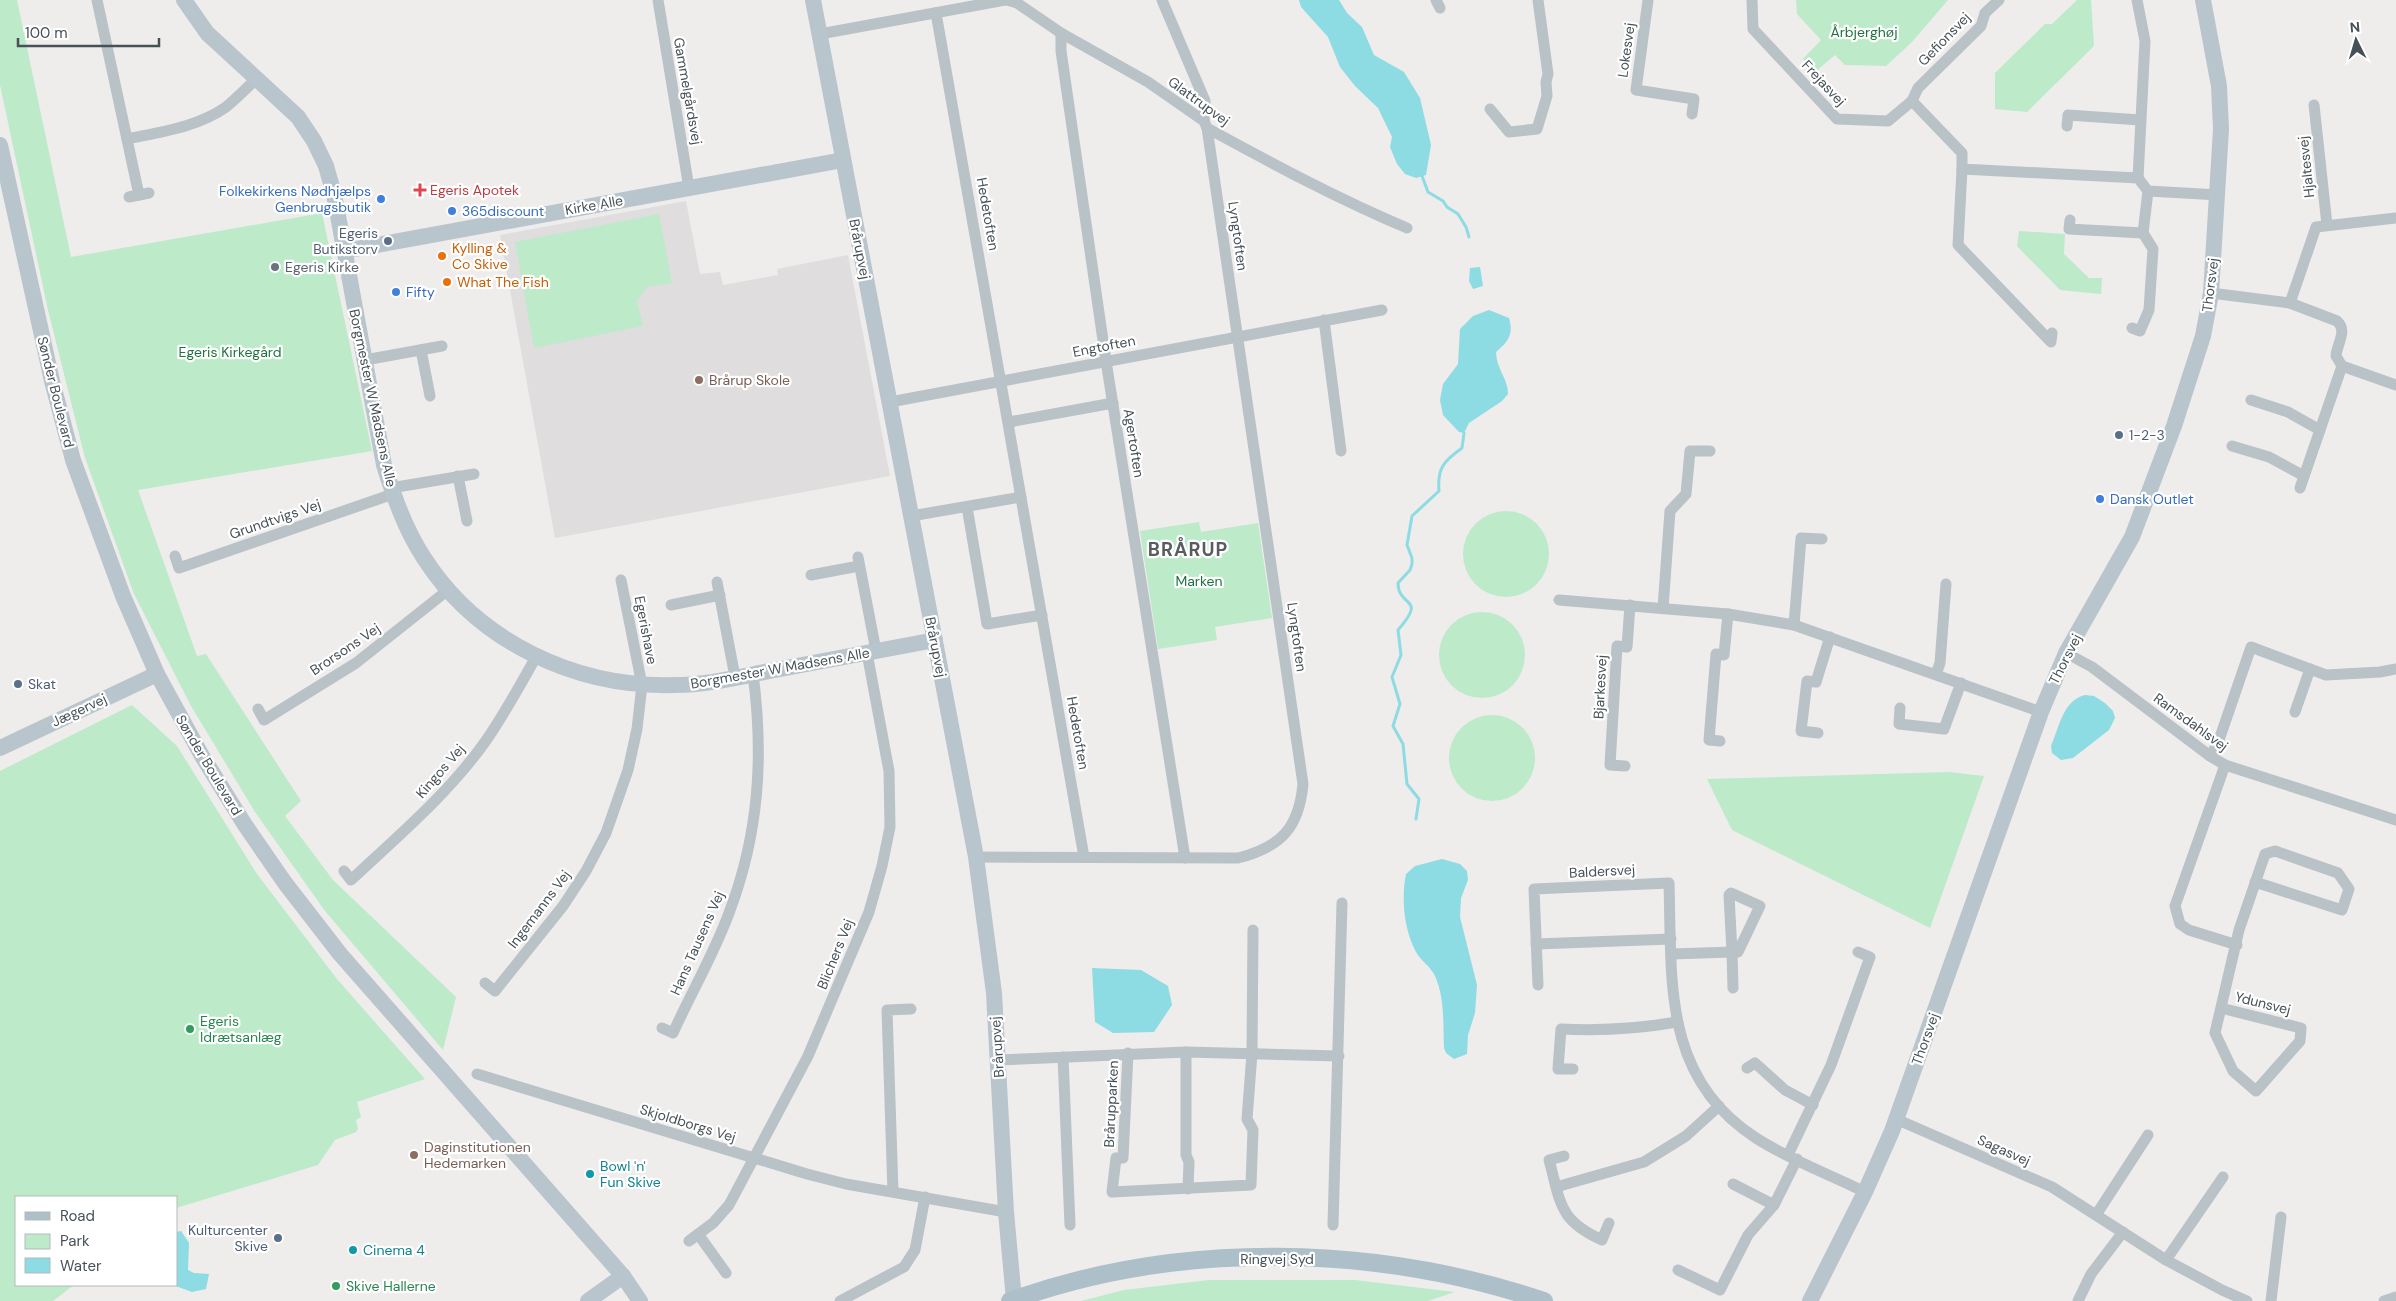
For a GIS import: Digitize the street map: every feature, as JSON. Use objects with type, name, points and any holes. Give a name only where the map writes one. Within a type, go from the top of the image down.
[{"type":"main road","name":"Ringvej Syd","points":[[1012,1300],[1114,1273],[1161,1265],[1260,1258],[1318,1258],[1400,1267],[1460,1278],[1544,1301]]},
{"type":"street","points":[[97,0],[139,195]]},
{"type":"street","name":"Borgmester W Madsens Alle","points":[[184,0],[208,32],[298,117],[314,141],[326,166],[334,194],[384,465],[392,491],[407,530],[424,559],[448,590],[486,625],[536,657],[572,672],[599,680],[642,685],[698,684],[935,640]]},
{"type":"street","name":"Gammelgårdsvej","points":[[658,0],[689,188]]},
{"type":"street","name":"Brårupvej","points":[[813,0],[976,857],[990,950],[1012,1300]]},
{"type":"street","points":[[820,34],[1006,0]]},
{"type":"street","name":"Glattrupvej","points":[[1006,0],[1017,3],[1061,32],[1148,82],[1206,125],[1291,174],[1364,210],[1407,228]]},
{"type":"street","name":"Lyngtoften","points":[[976,857],[1238,858],[1257,853],[1273,845],[1286,834],[1301,804],[1303,784],[1206,125],[1205,101],[1162,0]]},
{"type":"street","points":[[1490,109],[1509,132],[1537,129],[1547,96],[1546,82],[1548,74],[1538,0]]},
{"type":"street","name":"Lokesvej","points":[[1648,0],[1636,90],[1694,99],[1692,114]]},
{"type":"street","name":"Frejasvej","points":[[1752,0],[1754,29],[1836,119],[1888,121],[1912,101]]},
{"type":"street","name":"Gefionsvej","points":[[1912,101],[1918,88],[1981,26],[1986,13],[1999,0]]},
{"type":"street","points":[[2132,328],[2140,331],[2149,310],[2153,249],[2143,233],[2148,191],[2138,178],[2145,41],[2137,0]]},
{"type":"street","name":"Thorsvej","points":[[1810,1301],[1865,1192],[1896,1119],[2041,712],[2066,652],[2121,560],[2132,537],[2193,372],[2203,336],[2211,293],[2219,195],[2221,129],[2219,86],[2203,0]]},
{"type":"street","name":"Hedetoften","points":[[936,13],[1002,380],[1084,857]]},
{"type":"street","name":"Agertoften","points":[[1061,32],[1061,51],[1106,361],[1185,858]]},
{"type":"street","points":[[127,139],[186,126],[207,117],[225,107],[257,78]]},
{"type":"street","points":[[1912,101],[1962,153],[1958,245],[2051,342],[2052,333]]},
{"type":"street","name":"Hjaltesvej","points":[[2314,105],[2327,225]]},
{"type":"street","points":[[2067,126],[2068,115],[2140,120]]},
{"type":"street","name":"Sønder Boulevard","points":[[0,145],[52,381],[73,460],[120,588],[157,674],[202,756],[245,825],[285,883],[334,946],[623,1276],[640,1301]]},
{"type":"street","name":"Kirke Alle","points":[[344,251],[843,160]]},
{"type":"street","points":[[1962,169],[2138,178]]},
{"type":"street","points":[[2148,191],[2219,195]]},
{"type":"street","points":[[2290,303],[2316,228],[2327,225],[2396,218]]},
{"type":"street","points":[[2070,220],[2069,229],[2143,233]]},
{"type":"street","points":[[2211,293],[2290,303],[2337,321],[2342,325],[2343,332],[2336,356],[2342,366],[2396,385]]},
{"type":"street","name":"Engtoften","points":[[890,402],[1382,310]]},
{"type":"street","points":[[1324,320],[1341,451]]},
{"type":"street","points":[[365,360],[442,346]]},
{"type":"street","points":[[421,350],[430,396]]},
{"type":"street","points":[[2300,488],[2342,366]]},
{"type":"street","points":[[2251,400],[2288,412],[2320,430]]},
{"type":"street","points":[[1009,422],[1113,403]]},
{"type":"street","points":[[2232,446],[2269,457],[2304,476]]},
{"type":"street","points":[[1663,608],[1670,510],[1686,494],[1690,451],[1710,451]]},
{"type":"street","points":[[392,491],[474,474]]},
{"type":"street","points":[[458,476],[467,521]]},
{"type":"street","name":"Grundtvigs Vej","points":[[175,556],[179,568],[392,491]]},
{"type":"street","points":[[911,516],[1021,497]]},
{"type":"street","points":[[967,507],[987,624],[1042,615]]},
{"type":"street","points":[[1794,625],[1801,538],[1822,539]]},
{"type":"street","points":[[811,575],[858,561],[871,652]]},
{"type":"street","name":"Egerishave","points":[[621,580],[642,685]]},
{"type":"street","points":[[717,582],[736,677]]},
{"type":"street","points":[[1936,674],[1940,663],[1946,584]]},
{"type":"street","name":"Brorsons Vej","points":[[258,709],[264,720],[356,663],[448,590]]},
{"type":"street","points":[[671,605],[720,595]]},
{"type":"street","points":[[1559,600],[1728,614],[1794,625],[1830,636],[2041,712]]},
{"type":"street","name":"Bjarkesvej","points":[[1625,766],[1610,765],[1617,646],[1627,647],[1630,605]]},
{"type":"street","points":[[1720,742],[1709,740],[1716,654],[1724,655],[1728,614]]},
{"type":"street","points":[[1818,733],[1801,732],[1807,681],[1816,682],[1830,636]]},
{"type":"street","points":[[2210,756],[2218,743],[2251,647],[2326,675],[2380,672],[2396,669]]},
{"type":"street","name":"Blichers Vej","points":[[726,1274],[693,1238],[713,1223],[729,1205],[808,1056],[868,912],[882,866],[890,827],[889,771],[871,652]]},
{"type":"street","name":"Ramsdahlsvej","points":[[2066,652],[2092,667],[2210,756],[2225,765],[2396,820]]},
{"type":"street","name":"Kingos Vej","points":[[344,872],[351,880],[428,808],[456,777],[484,743],[536,657]]},
{"type":"street","points":[[2295,712],[2310,668]]},
{"type":"street","name":"Jægervej","points":[[0,746],[157,674]]},
{"type":"street","name":"Hans Tausens Vej","points":[[662,1028],[673,1033],[729,914],[743,871],[752,835],[760,759],[759,719],[753,674]]},
{"type":"street","points":[[1900,708],[1898,724],[1944,730],[1961,683]]},
{"type":"street","name":"Ingemanns Vej","points":[[485,983],[495,991],[563,906],[586,870],[606,832],[628,770],[637,729],[642,685]]},
{"type":"street","points":[[2225,765],[2176,906],[2180,924],[2189,930],[2237,945]]},
{"type":"street","name":"Ydunsvej","points":[[2221,1008],[2301,1028],[2300,1041],[2256,1091],[2233,1071],[2215,1033],[2221,1008],[2237,945],[2255,882],[2265,854],[2275,851],[2338,873],[2349,889],[2342,910],[2255,882]]},
{"type":"street","name":"Baldersvej","points":[[1538,985],[1534,889],[1669,883],[1677,1022],[1691,1065],[1702,1085],[1735,1122],[1756,1138],[1865,1192]]},
{"type":"street","points":[[1672,954],[1732,952],[1738,952],[1760,906],[1731,893],[1729,895],[1732,952],[1733,988]]},
{"type":"street","points":[[1333,1225],[1342,903]]},
{"type":"street","name":"Brårupparken","points":[[1128,1053],[1122,1158],[1116,1158],[1112,1192],[1251,1185],[1253,1130],[1247,1119],[1252,1053],[1254,930]]},
{"type":"street","points":[[1536,944],[1671,940]]},
{"type":"street","points":[[1678,1270],[1720,1290],[1748,1235],[1774,1206],[1813,1105],[1831,1065],[1870,957],[1858,952]]},
{"type":"street","points":[[893,1192],[887,1010],[911,1009]]},
{"type":"street","points":[[1573,1069],[1558,1069],[1561,1029],[1601,1032],[1677,1022]]},
{"type":"street","points":[[1186,1052],[1186,1155],[1189,1162],[1188,1189]]},
{"type":"street","name":"Brårupparken","points":[[998,1060],[1186,1052],[1339,1056]]},
{"type":"street","points":[[1063,1057],[1070,1224]]},
{"type":"street","points":[[1747,1068],[1755,1063],[1785,1090],[1813,1105]]},
{"type":"street","name":"Skjoldborgs Vej","points":[[477,1074],[753,1159],[846,1184],[1006,1212]]},
{"type":"street","points":[[1556,1187],[1644,1162],[1664,1152],[1686,1136],[1719,1106]]},
{"type":"street","name":"Sagasvej","points":[[1896,1119],[2052,1187],[2166,1260],[2247,1301]]},
{"type":"street","points":[[2096,1215],[2148,1136]]},
{"type":"street","points":[[1564,1156],[1549,1160],[1564,1212],[1582,1231],[1602,1240],[1609,1223]]},
{"type":"street","points":[[2166,1260],[2223,1177]]},
{"type":"street","points":[[1733,1184],[1774,1206]]},
{"type":"street","points":[[840,1301],[895,1273],[908,1262],[914,1250],[925,1197]]},
{"type":"street","points":[[2271,1301],[2281,1217]]},
{"type":"street","points":[[2078,1301],[2091,1274],[2123,1232]]},
{"type":"street","points":[[588,1301],[623,1276]]},
{"type":"street","name":"Sønder Boulevard","points":[[623,1276],[643,1289],[653,1301]]},
{"type":"street","points":[[2384,1301],[2396,1297]]},
{"type":"shaded area","name":"Brårup Skole","points":[[686,201],[700,274],[720,272],[723,285],[778,275],[777,269],[848,255],[890,476],[555,538],[500,235]]},
{"type":"green space","name":"Egeris Kirkegård","points":[[0,0],[17,0],[71,257],[322,213],[372,451],[138,490],[197,656],[206,654],[301,801],[285,816],[333,880],[456,997],[443,1050],[325,911],[255,812],[191,706],[134,594],[85,458],[48,310],[0,85]]},
{"type":"green space","name":"Årbjerghøj","points":[[1796,0],[1948,0],[1912,42],[1886,66],[1845,65],[1835,55],[1815,72],[1803,59],[1821,40],[1797,14]]},
{"type":"green space","points":[[2077,0],[2091,0],[2094,46],[2027,112],[1995,109],[1995,73],[2045,24],[2052,24]]},
{"type":"green space","points":[[659,214],[672,283],[647,287],[637,301],[643,326],[534,348],[515,242]]},
{"type":"green space","points":[[2019,231],[2065,234],[2064,254],[2089,278],[2102,278],[2101,294],[2060,290],[2017,246]]},
{"type":"green space","points":[[1506,511],[1522,515],[1536,524],[1545,538],[1549,554],[1545,570],[1536,584],[1522,593],[1506,597],[1490,593],[1476,584],[1467,570],[1463,554],[1467,538],[1476,524],[1490,515]]},
{"type":"green space","name":"Marken","points":[[1199,522],[1201,532],[1258,523],[1272,618],[1215,627],[1217,640],[1158,649],[1140,531]]},
{"type":"green space","points":[[1482,612],[1498,616],[1512,625],[1521,639],[1525,655],[1521,671],[1512,685],[1498,694],[1482,698],[1466,694],[1452,685],[1443,671],[1439,655],[1443,639],[1452,625],[1466,616]]},
{"type":"green space","name":"Egeris Idrætsanlæg","points":[[132,705],[177,746],[257,874],[337,979],[425,1079],[357,1102],[361,1117],[356,1120],[358,1129],[356,1132],[335,1140],[318,1165],[178,1207],[178,1196],[15,1196],[15,1286],[73,1286],[53,1301],[0,1301],[0,771]]},
{"type":"green space","points":[[1492,715],[1508,719],[1522,728],[1531,742],[1535,758],[1531,774],[1522,788],[1508,797],[1492,801],[1476,797],[1462,788],[1453,774],[1449,758],[1453,742],[1462,728],[1476,719]]},
{"type":"green space","points":[[1949,772],[1984,776],[1930,928],[1732,830],[1707,779]]},
{"type":"green space","points":[[1209,1280],[1355,1280],[1455,1292],[1428,1301],[1081,1301],[1124,1290]]},
{"type":"water","points":[[1299,0],[1339,0],[1347,13],[1362,27],[1374,55],[1404,72],[1420,98],[1431,145],[1426,175],[1416,178],[1405,174],[1397,164],[1390,147],[1392,137],[1378,108],[1355,86],[1340,67],[1328,37],[1301,7]]},
{"type":"water","points":[[1480,267],[1483,286],[1473,289],[1469,281],[1470,268]]},
{"type":"water","points":[[1489,310],[1509,318],[1511,329],[1509,337],[1496,352],[1508,394],[1502,401],[1469,423],[1464,433],[1459,432],[1443,415],[1440,400],[1443,384],[1458,364],[1460,329],[1473,316]]},
{"type":"water","points":[[2085,695],[2094,696],[2105,703],[2113,711],[2115,718],[2109,730],[2073,758],[2061,760],[2052,753],[2051,746],[2059,723],[2072,703]]},
{"type":"water","points":[[1442,859],[1460,864],[1467,871],[1468,880],[1461,898],[1460,917],[1477,985],[1475,1013],[1468,1035],[1467,1054],[1454,1059],[1446,1053],[1444,1048],[1443,1012],[1438,984],[1433,973],[1418,955],[1412,943],[1406,924],[1404,904],[1406,874],[1415,866]]},
{"type":"water","points":[[1092,968],[1141,970],[1168,986],[1172,1005],[1154,1032],[1113,1033],[1095,1022]]},
{"type":"water","points":[[181,1231],[189,1243],[188,1270],[194,1273],[209,1274],[206,1289],[192,1292],[176,1286],[178,1286],[178,1232]]},
{"type":"waterway","points":[[1422,176],[1428,192],[1443,201],[1447,207],[1458,214],[1466,227],[1469,237]]},
{"type":"waterway","points":[[1416,819],[1419,799],[1407,784],[1403,744],[1393,726],[1400,704],[1392,677],[1401,655],[1398,630],[1411,612],[1409,603],[1399,591],[1398,583],[1410,570],[1412,564],[1412,558],[1407,545],[1412,516],[1439,491],[1439,476],[1443,466],[1446,461],[1462,448],[1464,433]]},
{"type":"place","name":"Egeris Apotek","points":[[420,190]]},
{"type":"place","name":"Folkekirkens Nødhjælps Genbrugsbutik","points":[[381,199]]},
{"type":"place","name":"365discount","points":[[452,211]]},
{"type":"place","name":"Egeris Butikstorv","points":[[388,241]]},
{"type":"place","name":"Kylling & Co Skive","points":[[442,256]]},
{"type":"place","name":"Egeris Kirke","points":[[275,267]]},
{"type":"place","name":"What The Fish","points":[[447,282]]},
{"type":"place","name":"Fifty","points":[[396,292]]},
{"type":"place","name":"Brårup Skole","points":[[699,380]]},
{"type":"place","name":"1-2-3","points":[[2119,435]]},
{"type":"place","name":"Dansk Outlet","points":[[2100,499]]},
{"type":"place","name":"Skat","points":[[18,684]]},
{"type":"place","name":"Egeris Idrætsanlæg","points":[[190,1029]]},
{"type":"place","name":"Daginstitutionen Hedemarken","points":[[414,1155]]},
{"type":"place","name":"Bowl 'n' Fun Skive","points":[[590,1174]]},
{"type":"place","name":"Kulturcenter Skive","points":[[278,1238]]},
{"type":"place","name":"Cinema 4","points":[[353,1250]]},
{"type":"place","name":"Skive Hallerne","points":[[336,1286]]},
{"type":"district","name":"BRÅRUP","points":[[1188,549]]}]
